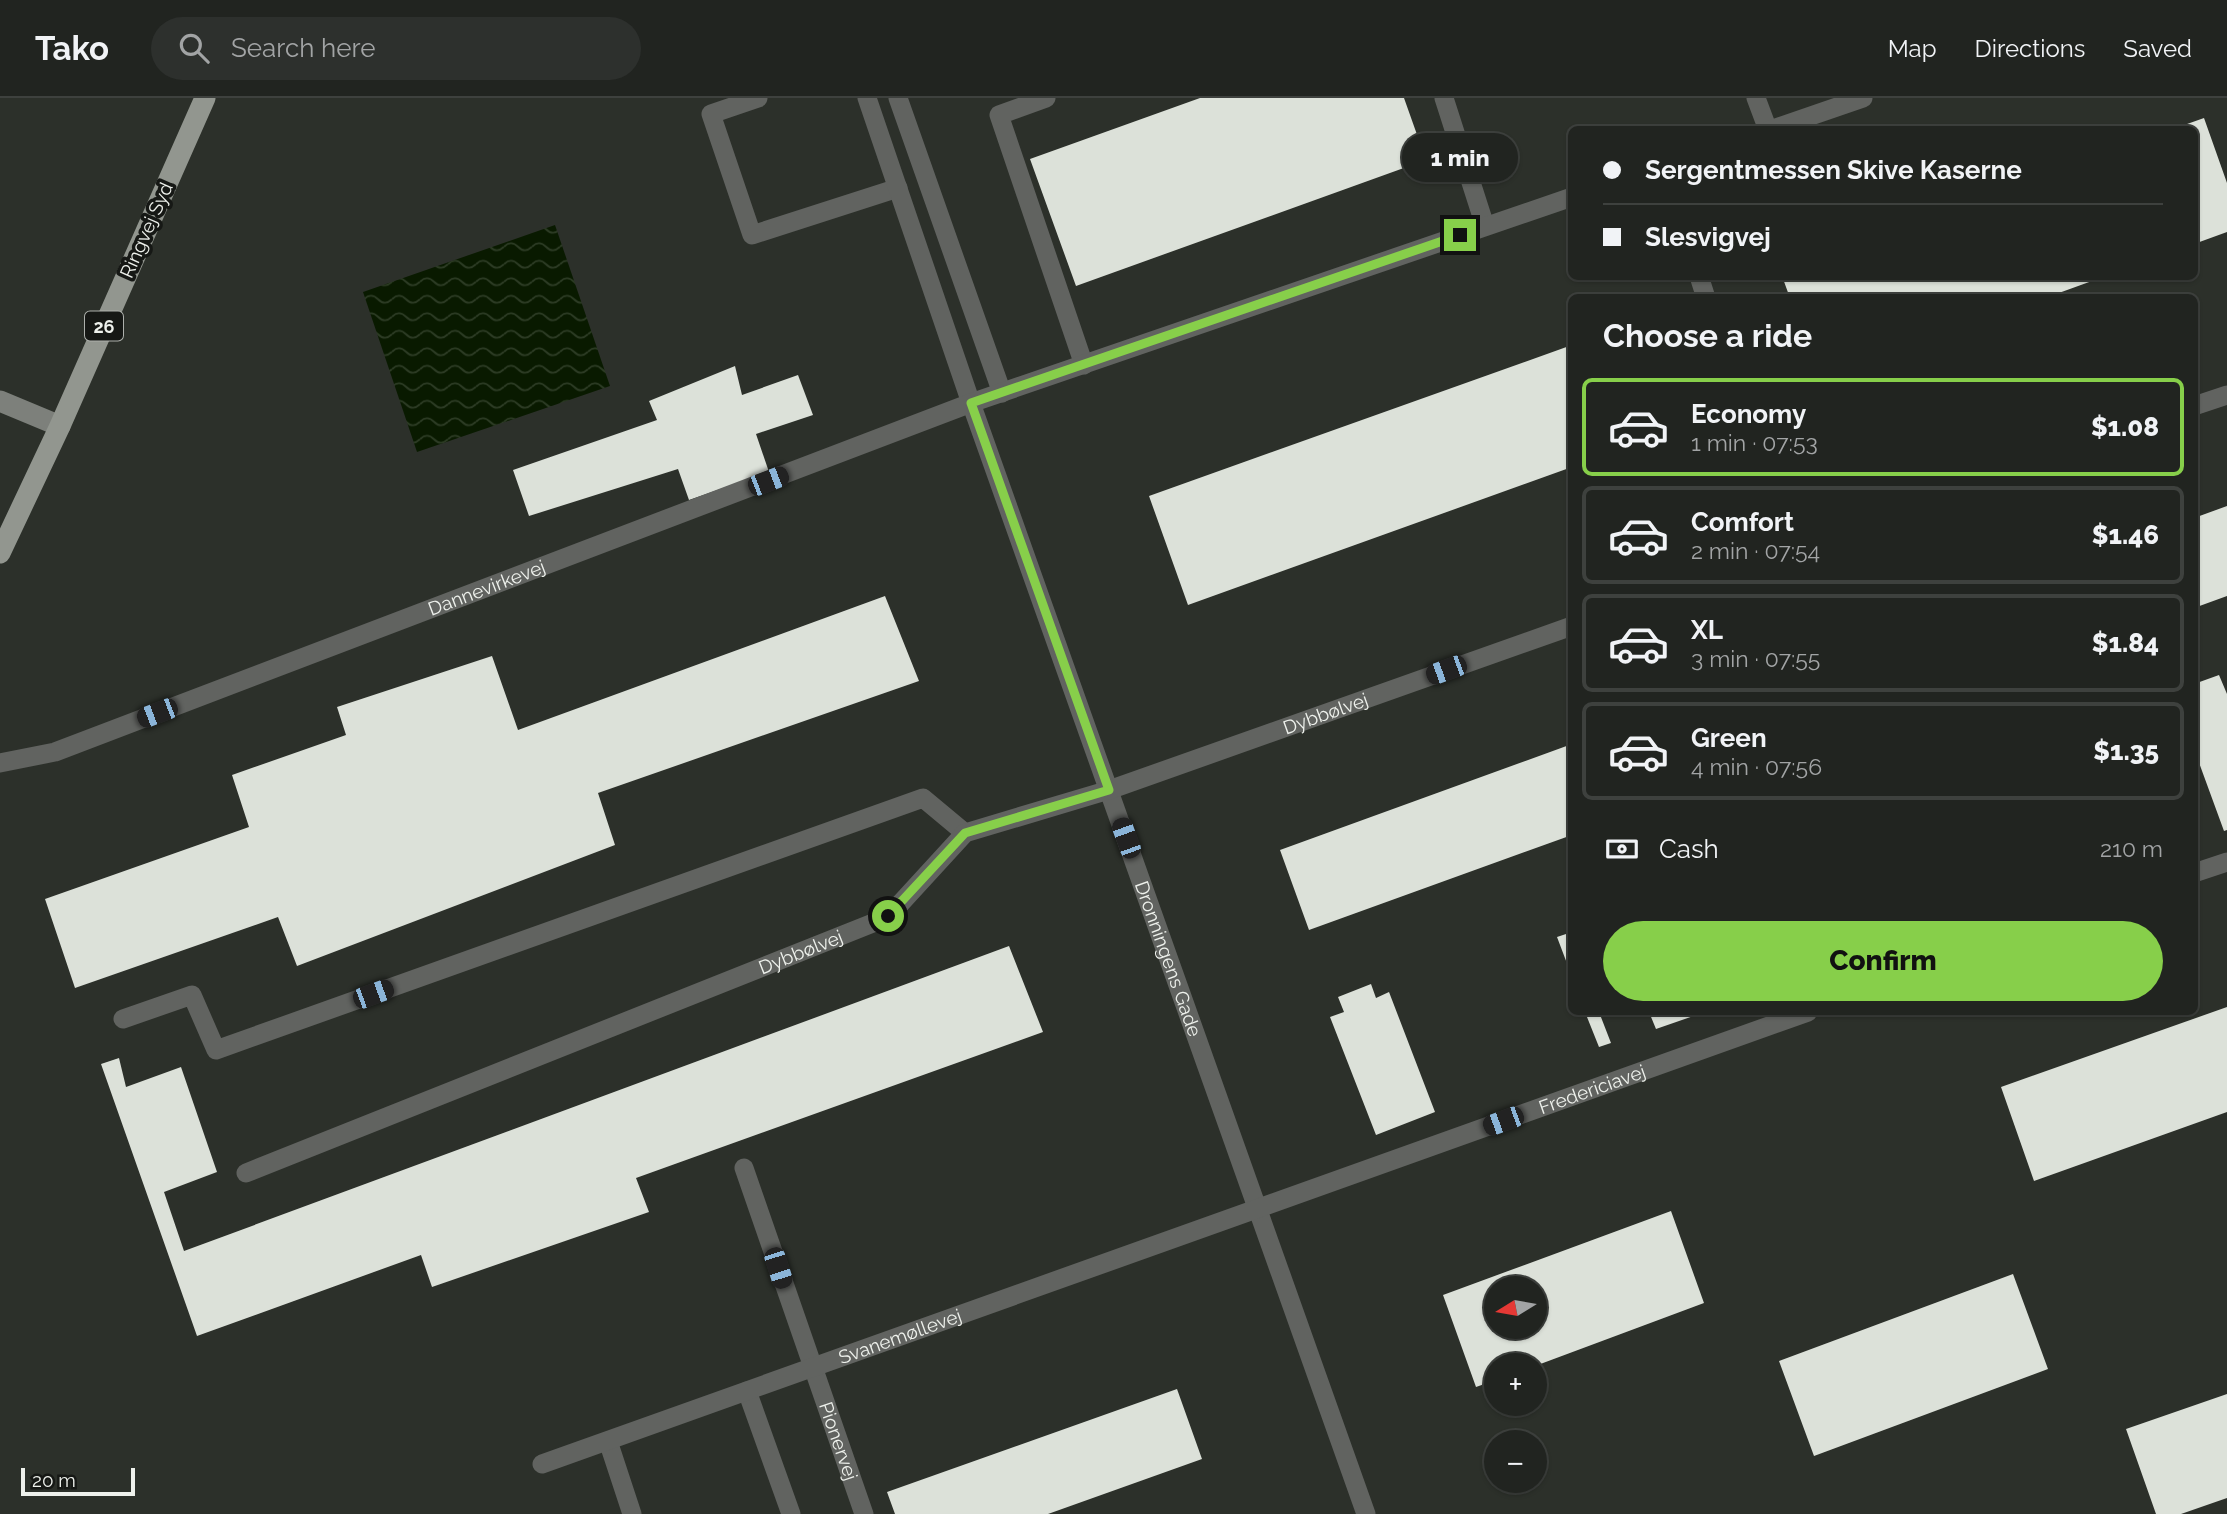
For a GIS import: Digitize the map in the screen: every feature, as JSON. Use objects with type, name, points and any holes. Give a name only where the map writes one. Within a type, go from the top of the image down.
[{"type":"main road","name":"Ringvej Syd","points":[[0,553],[60,426],[205,98]]},
{"type":"street","points":[[0,401],[60,426]]},
{"type":"lane","points":[[758,98],[711,114],[752,235],[898,188]]},
{"type":"lane","name":"Dronningens Gade","points":[[867,98],[971,403],[1366,1514]]},
{"type":"lane","points":[[898,98],[1002,393]]},
{"type":"lane","points":[[1046,98],[999,115],[1084,365]]},
{"type":"lane","points":[[1444,98],[1485,226]]},
{"type":"lane","points":[[1756,98],[1767,126]]},
{"type":"lane","points":[[1781,126],[1863,98]]},
{"type":"lane","name":"Dannevirkevej","points":[[0,763],[55,752],[971,403],[1568,198]]},
{"type":"lane","points":[[2198,405],[2227,394]]},
{"type":"lane","name":"Dybbølvej","points":[[246,1173],[888,916],[965,833],[1109,790],[1568,627]]},
{"type":"lane","points":[[123,1018],[192,995],[216,1050],[923,798],[965,833]]},
{"type":"lane","points":[[2198,872],[2227,862]]},
{"type":"lane","name":"Fredericiavej","points":[[1258,1209],[1800,1015]]},
{"type":"lane","name":"Pionervej","points":[[744,1168],[864,1514]]},
{"type":"lane","name":"Svanemøllevej","points":[[542,1464],[1258,1209]]},
{"type":"lane","points":[[747,1391],[791,1514]]},
{"type":"lane","points":[[608,1441],[632,1514]]},
{"type":"water","points":[[555,225],[610,386],[417,452],[363,292]]},
{"type":"building","points":[[1200,98],[1404,98],[1426,160],[1076,286],[1030,159]]},
{"type":"building","points":[[2204,118],[2227,183],[2227,232],[2198,243],[2198,126],[2181,126]]},
{"type":"building","points":[[1783,280],[2095,280],[2056,294],[1789,294]]},
{"type":"building","points":[[1568,346],[1568,468],[1188,605],[1149,496]]},
{"type":"building","points":[[735,366],[742,395],[798,375],[813,415],[756,434],[769,472],[689,500],[678,469],[529,516],[513,470],[657,420],[649,401]]},
{"type":"building","points":[[2227,506],[2227,596],[2198,607],[2198,517]]},
{"type":"building","points":[[885,596],[919,681],[598,793],[615,845],[297,966],[278,917],[75,988],[45,899],[249,827],[232,775],[346,735],[337,707],[492,656],[518,730]]},
{"type":"building","points":[[2219,675],[2227,694],[2227,830],[2224,831],[2198,760],[2198,683]]},
{"type":"building","points":[[1568,745],[1568,836],[1309,930],[1280,850]]},
{"type":"building","points":[[1568,933],[1568,966],[1557,937]]},
{"type":"building","points":[[1009,946],[1043,1032],[636,1178],[649,1212],[432,1287],[421,1255],[197,1336],[101,1064],[119,1058],[126,1087],[181,1067],[217,1172],[164,1192],[184,1251]]},
{"type":"building","points":[[1371,984],[1376,998],[1389,992],[1435,1112],[1376,1135],[1330,1017],[1344,1012],[1338,997]]},
{"type":"building","points":[[2227,1007],[2227,1112],[2034,1181],[2001,1087]]},
{"type":"building","points":[[1586,1015],[1600,1015],[1611,1043],[1599,1047]]},
{"type":"building","points":[[1650,1015],[1696,1015],[1656,1029]]},
{"type":"building","points":[[1671,1211],[1704,1303],[1547,1362],[1547,1353],[1484,1353],[1484,1384],[1476,1387],[1443,1295],[1484,1280],[1484,1339],[1547,1339],[1547,1276],[1495,1276]]},
{"type":"building","points":[[2013,1274],[2048,1369],[1814,1456],[1779,1361]]},
{"type":"building","points":[[1177,1389],[1202,1459],[1048,1514],[895,1514],[887,1492]]},
{"type":"building","points":[[2227,1394],[2227,1498],[2181,1514],[2156,1514],[2126,1429]]},
{"type":"route","points":[[888,916],[965,833],[1109,790],[971,403],[1460,235]]}]
